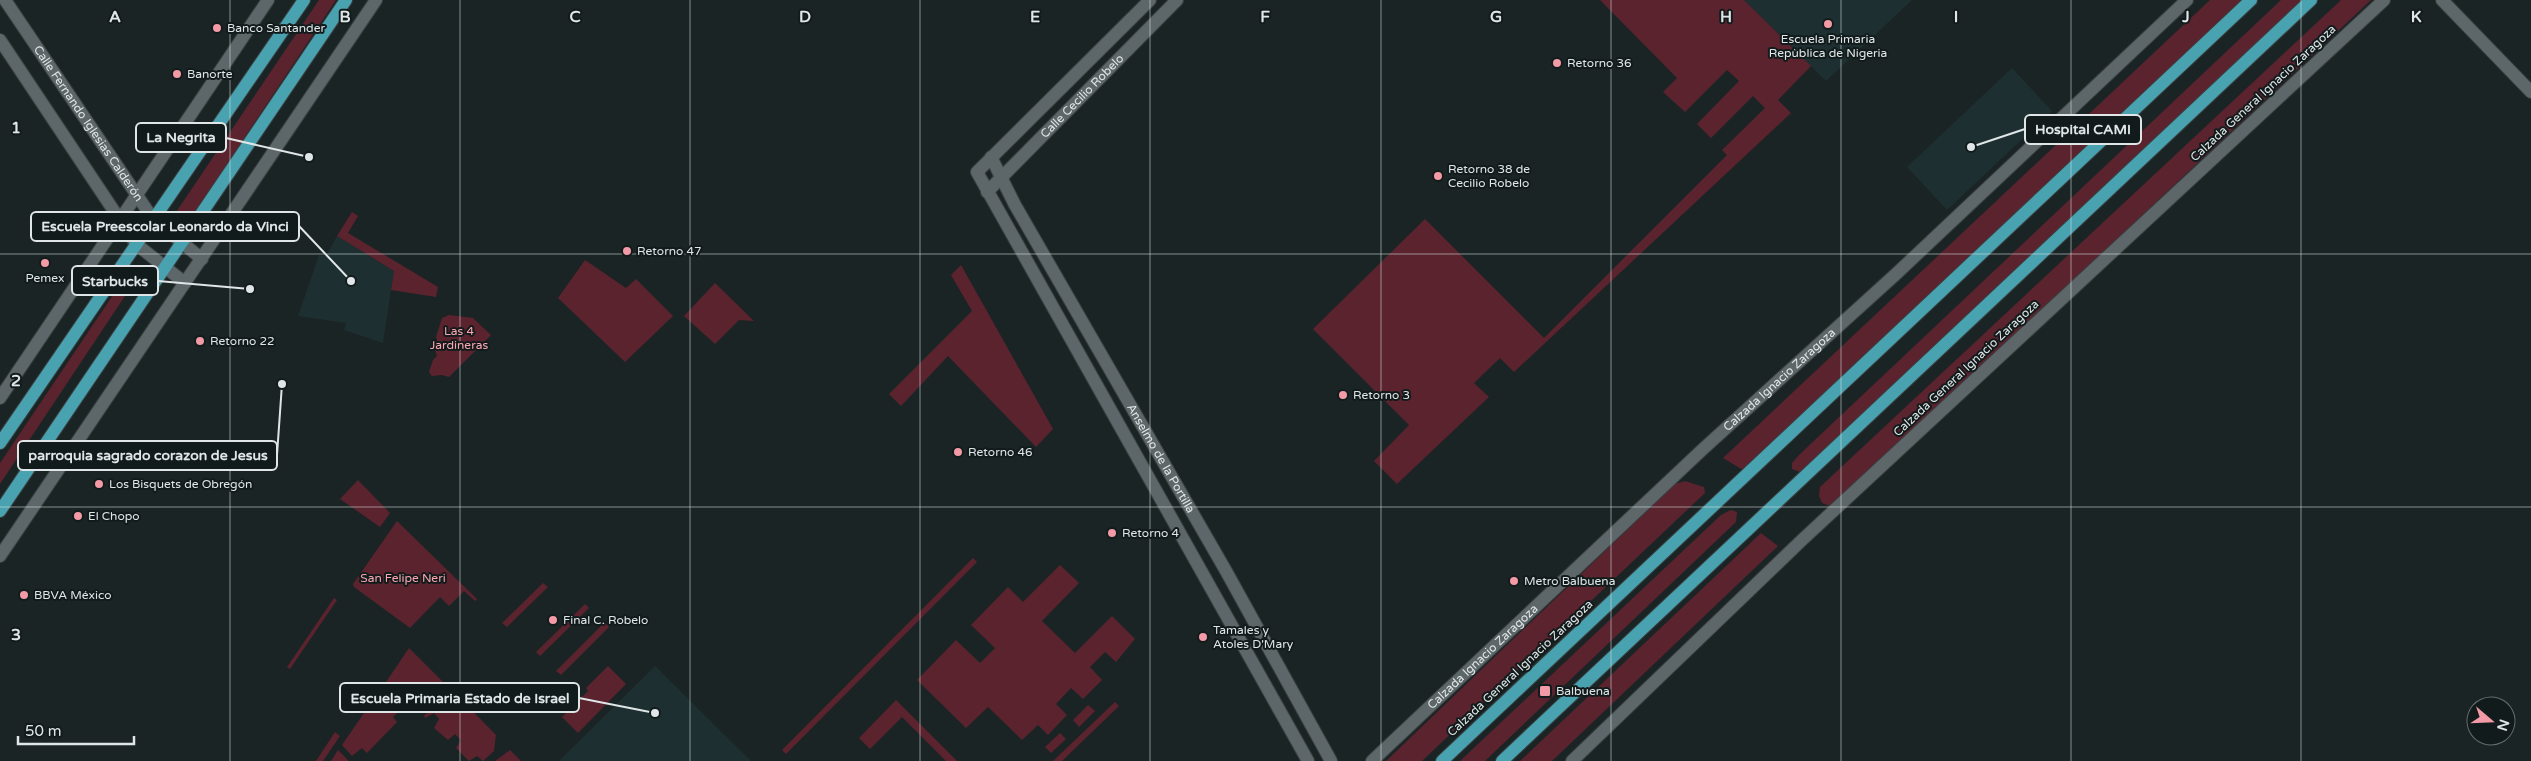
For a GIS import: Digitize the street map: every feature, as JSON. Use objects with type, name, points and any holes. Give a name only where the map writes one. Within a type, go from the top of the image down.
[{"type":"main road","points":[[0,443],[304,0]]},
{"type":"main road","points":[[0,511],[346,0]]},
{"type":"main road","name":"Calzada General Ignacio Zaragoza","points":[[1442,761],[2251,0]]},
{"type":"main road","points":[[1502,761],[2311,0]]},
{"type":"street","name":"Calle Fernando Iglesias Calderón","points":[[5,0],[153,219],[202,259]]},
{"type":"street","points":[[0,398],[268,0]]},
{"type":"street","points":[[0,556],[376,0]]},
{"type":"street","name":"Calle Cecilio Robelo","points":[[977,172],[1150,0]]},
{"type":"street","name":"Calle Cecilio Robelo","points":[[987,192],[1177,0]]},
{"type":"street","name":"Calzada Ignacio Zaragoza","points":[[1372,761],[1702,449],[1896,274],[2187,0]]},
{"type":"street","name":"Calzada General Ignacio Zaragoza","points":[[1572,761],[1802,540],[2384,0]]},
{"type":"street","points":[[2442,0],[2531,92]]},
{"type":"street","points":[[0,40],[136,244],[185,284]]},
{"type":"street","points":[[1111,40],[1123,54]]},
{"type":"street","name":"Anselmo de la Portilla","points":[[991,157],[1015,205],[1243,603],[1331,761]]},
{"type":"street","name":"Anselmo de la Portilla","points":[[977,172],[1308,761]]},
{"type":"street","points":[[1226,614],[1243,603]]},
{"type":"shaded area","name":"Escuela Primaria Repùblica de Nigeria","points":[[1744,0],[1912,0],[1826,81]]},
{"type":"shaded area","points":[[2012,68],[2052,111],[1947,210],[1907,167]]},
{"type":"shaded area","points":[[337,236],[394,271],[383,343],[344,330],[346,323],[298,316],[319,255],[326,256]]},
{"type":"shaded area","points":[[655,666],[751,761],[559,761]]},
{"type":"green space","points":[[319,0],[336,0],[187,224],[174,225],[172,218]]},
{"type":"green space","points":[[1600,0],[1744,0],[1811,66],[1778,100],[1791,113],[1514,372],[1500,358],[1474,383],[1489,397],[1397,484],[1374,461],[1409,425],[1313,329],[1425,219],[1544,338],[1727,155],[1722,150],[1765,108],[1753,96],[1711,138],[1697,124],[1739,81],[1727,70],[1685,112],[1663,92],[1677,78]]},
{"type":"green space","points":[[2210,0],[2250,0],[1743,470],[1723,458]]},
{"type":"green space","points":[[2281,0],[2306,0],[1809,466],[1800,472],[1792,469],[1792,463],[1800,454]]},
{"type":"green space","points":[[2341,0],[2371,0],[1838,501],[1830,506],[1822,503],[1819,496],[1820,487]]},
{"type":"green space","points":[[352,212],[358,216],[348,233],[438,287],[436,297],[391,290],[394,271],[337,236]]},
{"type":"green space","points":[[585,260],[626,288],[636,279],[673,316],[625,362],[558,298]]},
{"type":"green space","points":[[961,265],[1053,429],[1036,447],[948,356],[901,406],[889,394],[972,311],[951,275]]},
{"type":"green space","points":[[715,283],[754,321],[739,320],[715,344],[684,316]]},
{"type":"green space","points":[[122,287],[126,292],[125,296],[0,484],[0,463],[117,289]]},
{"type":"green space","name":"Las 4 Jardineras","points":[[449,315],[473,318],[491,335],[449,377],[442,375],[432,376],[429,372],[433,360],[437,356],[435,350],[438,343],[436,337],[442,318]]},
{"type":"green space","points":[[358,480],[390,513],[380,527],[340,499]]},
{"type":"green space","points":[[1685,481],[1704,487],[1705,493],[1422,761],[1386,761],[1675,484]]},
{"type":"green space","points":[[1731,510],[1737,512],[1736,522],[1485,761],[1460,761],[1721,515]]},
{"type":"green space","name":"San Felipe Neri","points":[[397,521],[477,599],[475,601],[464,591],[449,606],[440,597],[410,628],[354,587],[353,584]]},
{"type":"green space","points":[[1761,533],[1778,546],[1552,761],[1520,761]]},
{"type":"green space","points":[[973,558],[977,562],[786,754],[782,750]]},
{"type":"green space","points":[[1060,565],[1079,583],[1042,621],[1075,653],[1112,616],[1135,639],[1116,662],[1105,652],[1090,667],[1102,680],[1083,699],[1071,688],[1056,704],[1067,715],[1048,735],[1038,725],[1022,740],[988,707],[966,728],[917,680],[956,640],[980,663],[995,648],[971,625],[1008,587],[1023,602]]},
{"type":"green space","points":[[543,583],[548,587],[507,627],[502,623]]},
{"type":"green space","points":[[334,598],[337,600],[290,669],[287,667]]},
{"type":"green space","points":[[585,604],[589,608],[540,656],[536,652]]},
{"type":"green space","points":[[605,622],[609,627],[561,675],[556,671]]},
{"type":"green space","points":[[409,648],[446,685],[419,712],[414,707],[419,699],[416,696],[405,705],[384,685]]},
{"type":"green space","points":[[608,666],[626,684],[578,733],[562,717],[588,691],[586,688]]},
{"type":"green space","points":[[451,689],[496,735],[494,751],[483,761],[477,756],[469,761],[456,748],[461,740],[455,734],[448,740],[434,728],[439,719],[434,713],[425,718],[424,716]]},
{"type":"green space","points":[[379,691],[400,710],[393,717],[397,722],[367,753],[362,748],[352,756],[342,745]]},
{"type":"green space","points":[[896,700],[957,761],[946,761],[902,717],[870,749],[859,738]]},
{"type":"green space","points":[[1115,702],[1119,706],[1062,761],[1053,761]]},
{"type":"green space","points":[[1088,705],[1095,711],[1079,727],[1073,720]]},
{"type":"green space","points":[[335,732],[340,736],[323,761],[316,761]]},
{"type":"green space","points":[[1060,733],[1066,739],[1051,753],[1045,747]]},
{"type":"green space","points":[[338,750],[348,760],[348,761],[331,761]]},
{"type":"green space","points":[[510,750],[521,761],[495,761]]},
{"type":"place","name":"Escuela Primaria Repùblica de Nigeria","points":[[1828,24]]},
{"type":"place","name":"Banco Santander","points":[[217,28]]},
{"type":"place","name":"Retorno 36","points":[[1557,63]]},
{"type":"place","name":"Banorte","points":[[177,74]]},
{"type":"place","name":"Hospital CAMI","points":[[1971,147]]},
{"type":"place","name":"La Negrita","points":[[309,157]]},
{"type":"place","name":"Retorno 38 de Cecilio Robelo","points":[[1438,176]]},
{"type":"place","name":"Retorno 47","points":[[627,251]]},
{"type":"place","name":"Pemex","points":[[45,263]]},
{"type":"place","name":"Escuela Preescolar Leonardo da Vinci","points":[[351,281]]},
{"type":"place","name":"Starbucks","points":[[250,289]]},
{"type":"place","name":"Retorno 22","points":[[200,341]]},
{"type":"place","name":"parroquia sagrado corazon de Jesus","points":[[282,384]]},
{"type":"place","name":"Retorno 3","points":[[1343,395]]},
{"type":"place","name":"Retorno 46","points":[[958,452]]},
{"type":"place","name":"Los Bisquets de Obregón","points":[[99,484]]},
{"type":"place","name":"El Chopo","points":[[78,516]]},
{"type":"place","name":"Retorno 4","points":[[1112,533]]},
{"type":"place","name":"Metro Balbuena","points":[[1514,581]]},
{"type":"place","name":"BBVA México","points":[[24,595]]},
{"type":"place","name":"Final C. Robelo","points":[[553,620]]},
{"type":"place","name":"Tamales y Atoles D'Mary","points":[[1203,637]]},
{"type":"place","name":"Balbuena","points":[[1545,691]]},
{"type":"place","name":"Escuela Primaria Estado de Israel","points":[[655,713]]}]
